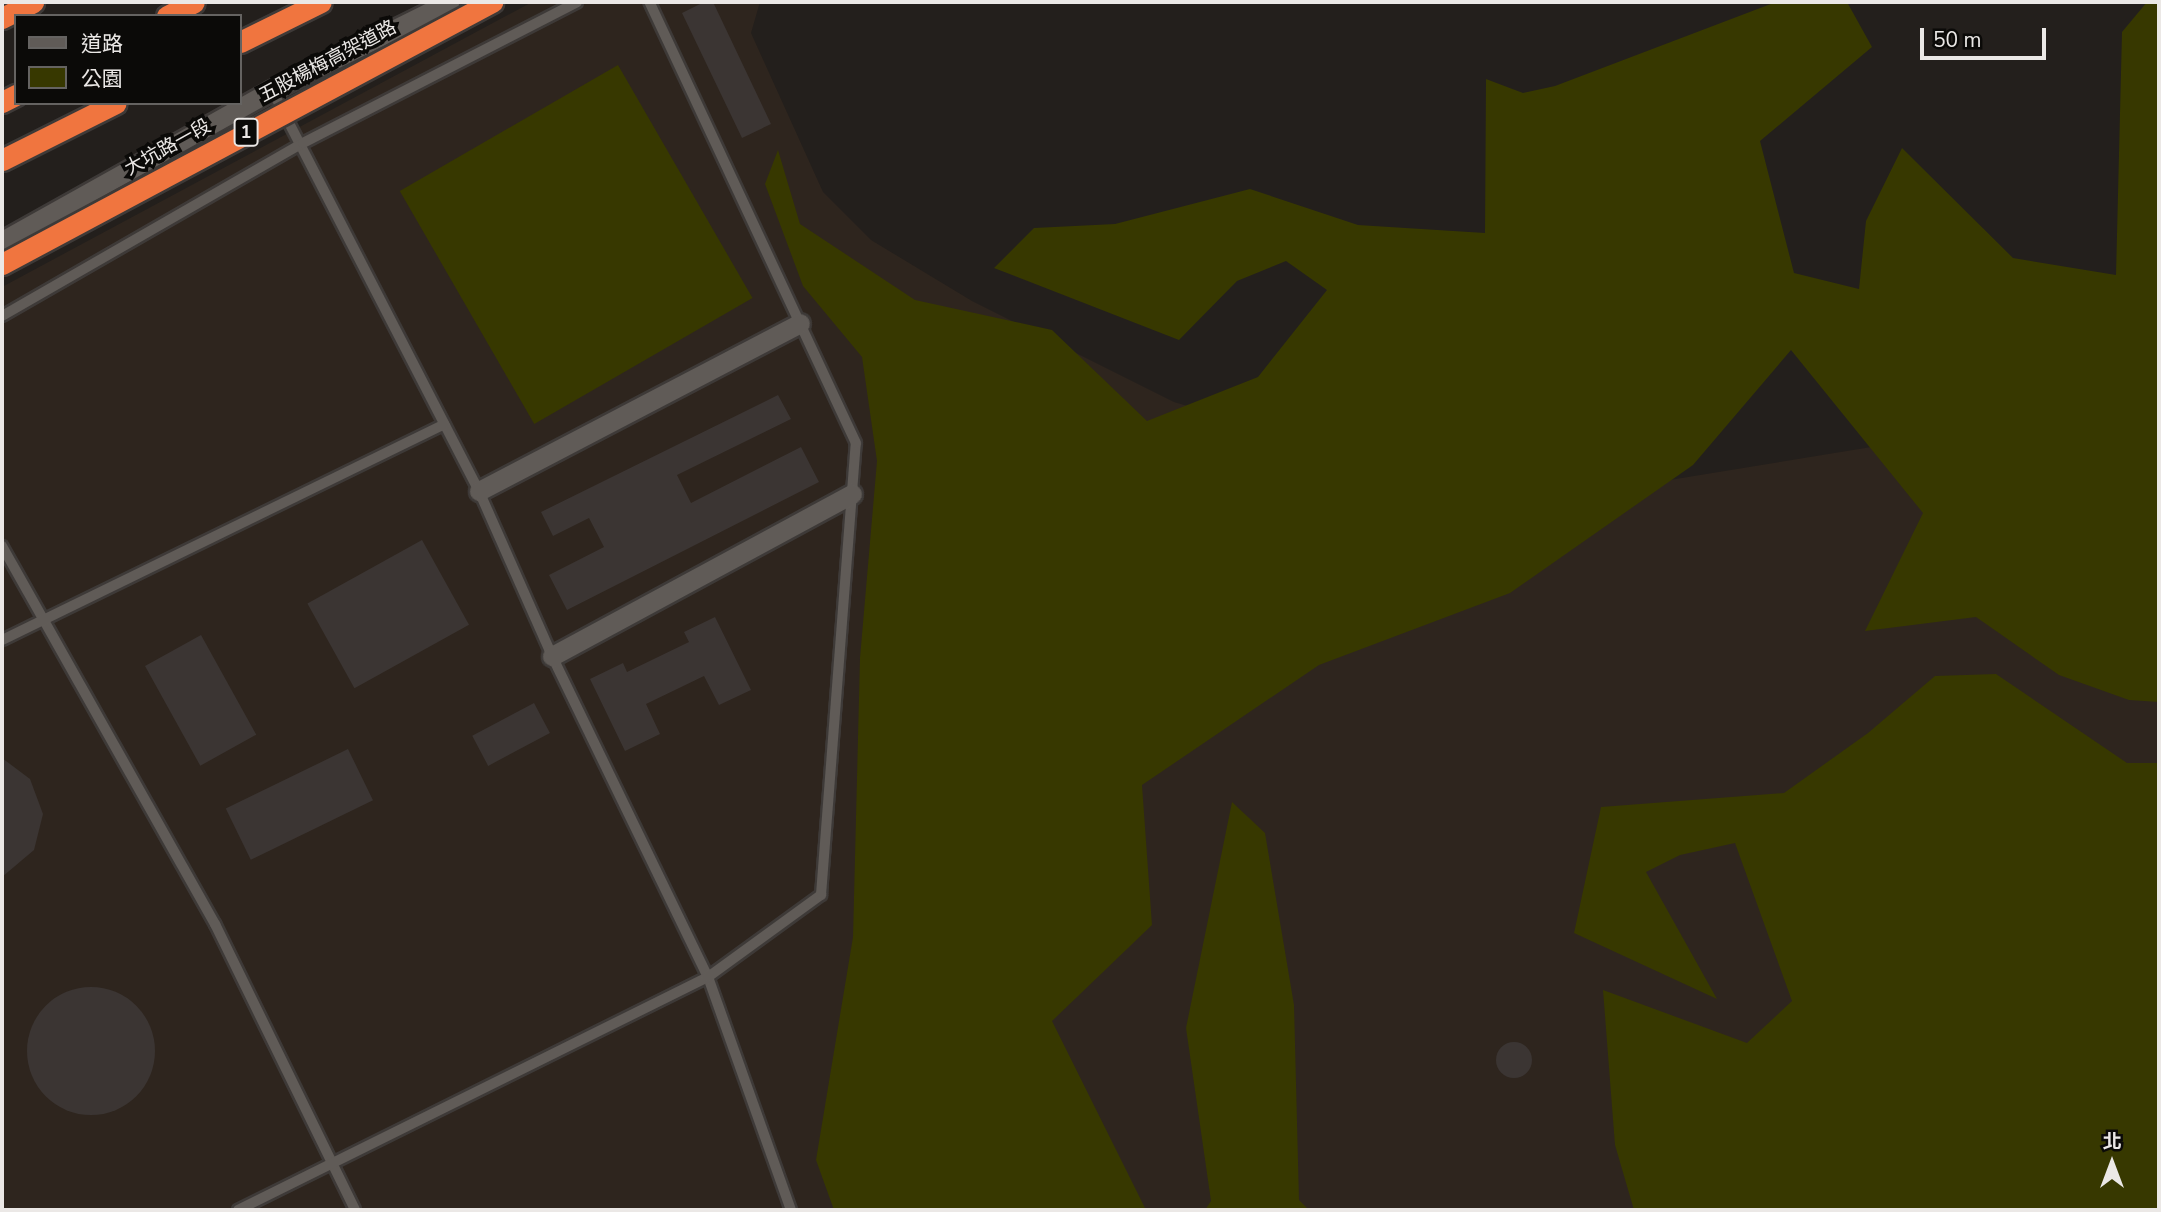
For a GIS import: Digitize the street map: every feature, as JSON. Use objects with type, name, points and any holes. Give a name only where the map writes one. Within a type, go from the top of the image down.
[{"type":"highway","points":[[2,18],[33,2]]},
{"type":"highway","points":[[171,14],[194,2]]},
{"type":"highway","points":[[242,41],[321,2]]},
{"type":"highway","name":"五股楊梅高架道路","points":[[2,264],[492,2]]},
{"type":"highway","points":[[2,160],[112,105]]},
{"type":"street","name":"大坑路一段","points":[[2,241],[272,90],[449,2]]},
{"type":"street","points":[[479,491],[800,323]]},
{"type":"street","points":[[552,656],[852,494]]},
{"type":"lane","points":[[2,316],[303,143],[577,2]]},
{"type":"lane","points":[[238,1210],[332,1166],[708,977],[821,895],[856,443],[649,2]]},
{"type":"lane","points":[[272,90],[303,143],[479,491],[552,656],[708,977],[791,1210]]},
{"type":"lane","points":[[2,640],[444,424]]},
{"type":"lane","points":[[2,546],[215,924],[355,1210]]},
{"type":"shaded area","points":[[532,2],[760,2],[751,33],[823,192],[871,240],[972,301],[1174,402],[1523,504],[1908,441],[2159,420],[2159,1210],[2,1210],[2,287]]},
{"type":"green space","points":[[1776,2],[1847,2],[1872,47],[1760,141],[1794,273],[1859,289],[1866,221],[1902,148],[2013,258],[2116,275],[2122,32],[2147,2],[2159,2],[2159,702],[2129,700],[2059,675],[1976,617],[1865,631],[1923,513],[1791,350],[1693,465],[1510,593],[1319,665],[1142,785],[1152,925],[1052,1021],[1146,1210],[834,1210],[816,1160],[853,937],[860,658],[877,461],[862,357],[803,286],[765,184],[778,150],[800,224],[915,300],[1052,330],[1147,421],[1258,377],[1327,290],[1286,261],[1237,281],[1179,340],[994,268],[1034,228],[1115,224],[1250,189],[1358,225],[1485,233],[1486,79],[1523,93],[1555,86]]},
{"type":"green space","points":[[618,65],[752,298],[534,424],[400,191]]},
{"type":"green space","points":[[1996,674],[2127,763],[2159,763],[2159,1210],[1634,1210],[1615,1145],[1603,990],[1747,1043],[1792,1001],[1735,843],[1680,855],[1646,872],[1717,999],[1574,933],[1601,807],[1784,793],[1868,733],[1935,676]]},
{"type":"green space","points":[[1232,802],[1265,833],[1294,1005],[1299,1200],[1309,1210],[1205,1210],[1211,1201],[1186,1028]]},
{"type":"building","points":[[704,2],[713,2],[771,124],[742,138],[682,13]]},
{"type":"building","points":[[778,395],[791,419],[677,475],[691,503],[801,447],[819,482],[567,610],[549,575],[604,547],[589,518],[553,536],[541,512]]},
{"type":"building","points":[[422,540],[469,625],[354,688],[307,604]]},
{"type":"building","points":[[715,617],[751,690],[719,705],[704,676],[646,704],[660,734],[625,751],[590,679],[623,663],[627,672],[689,642],[684,632]]},
{"type":"building","points":[[201,635],[256,735],[200,766],[145,666]]},
{"type":"building","points":[[534,703],[550,733],[488,766],[472,736]]},
{"type":"building","points":[[348,749],[373,800],[251,860],[226,809]]},
{"type":"building","points":[[2,758],[30,779],[43,814],[34,850],[2,877]]},
{"type":"building","points":[[91,987],[116,991],[137,1005],[151,1026],[155,1051],[151,1076],[137,1097],[116,1111],[91,1115],[66,1111],[45,1097],[31,1076],[27,1051],[31,1026],[45,1005],[66,991]]},
{"type":"building","points":[[1514,1042],[1527,1047],[1532,1060],[1527,1073],[1514,1078],[1501,1073],[1496,1060],[1501,1047]]}]
